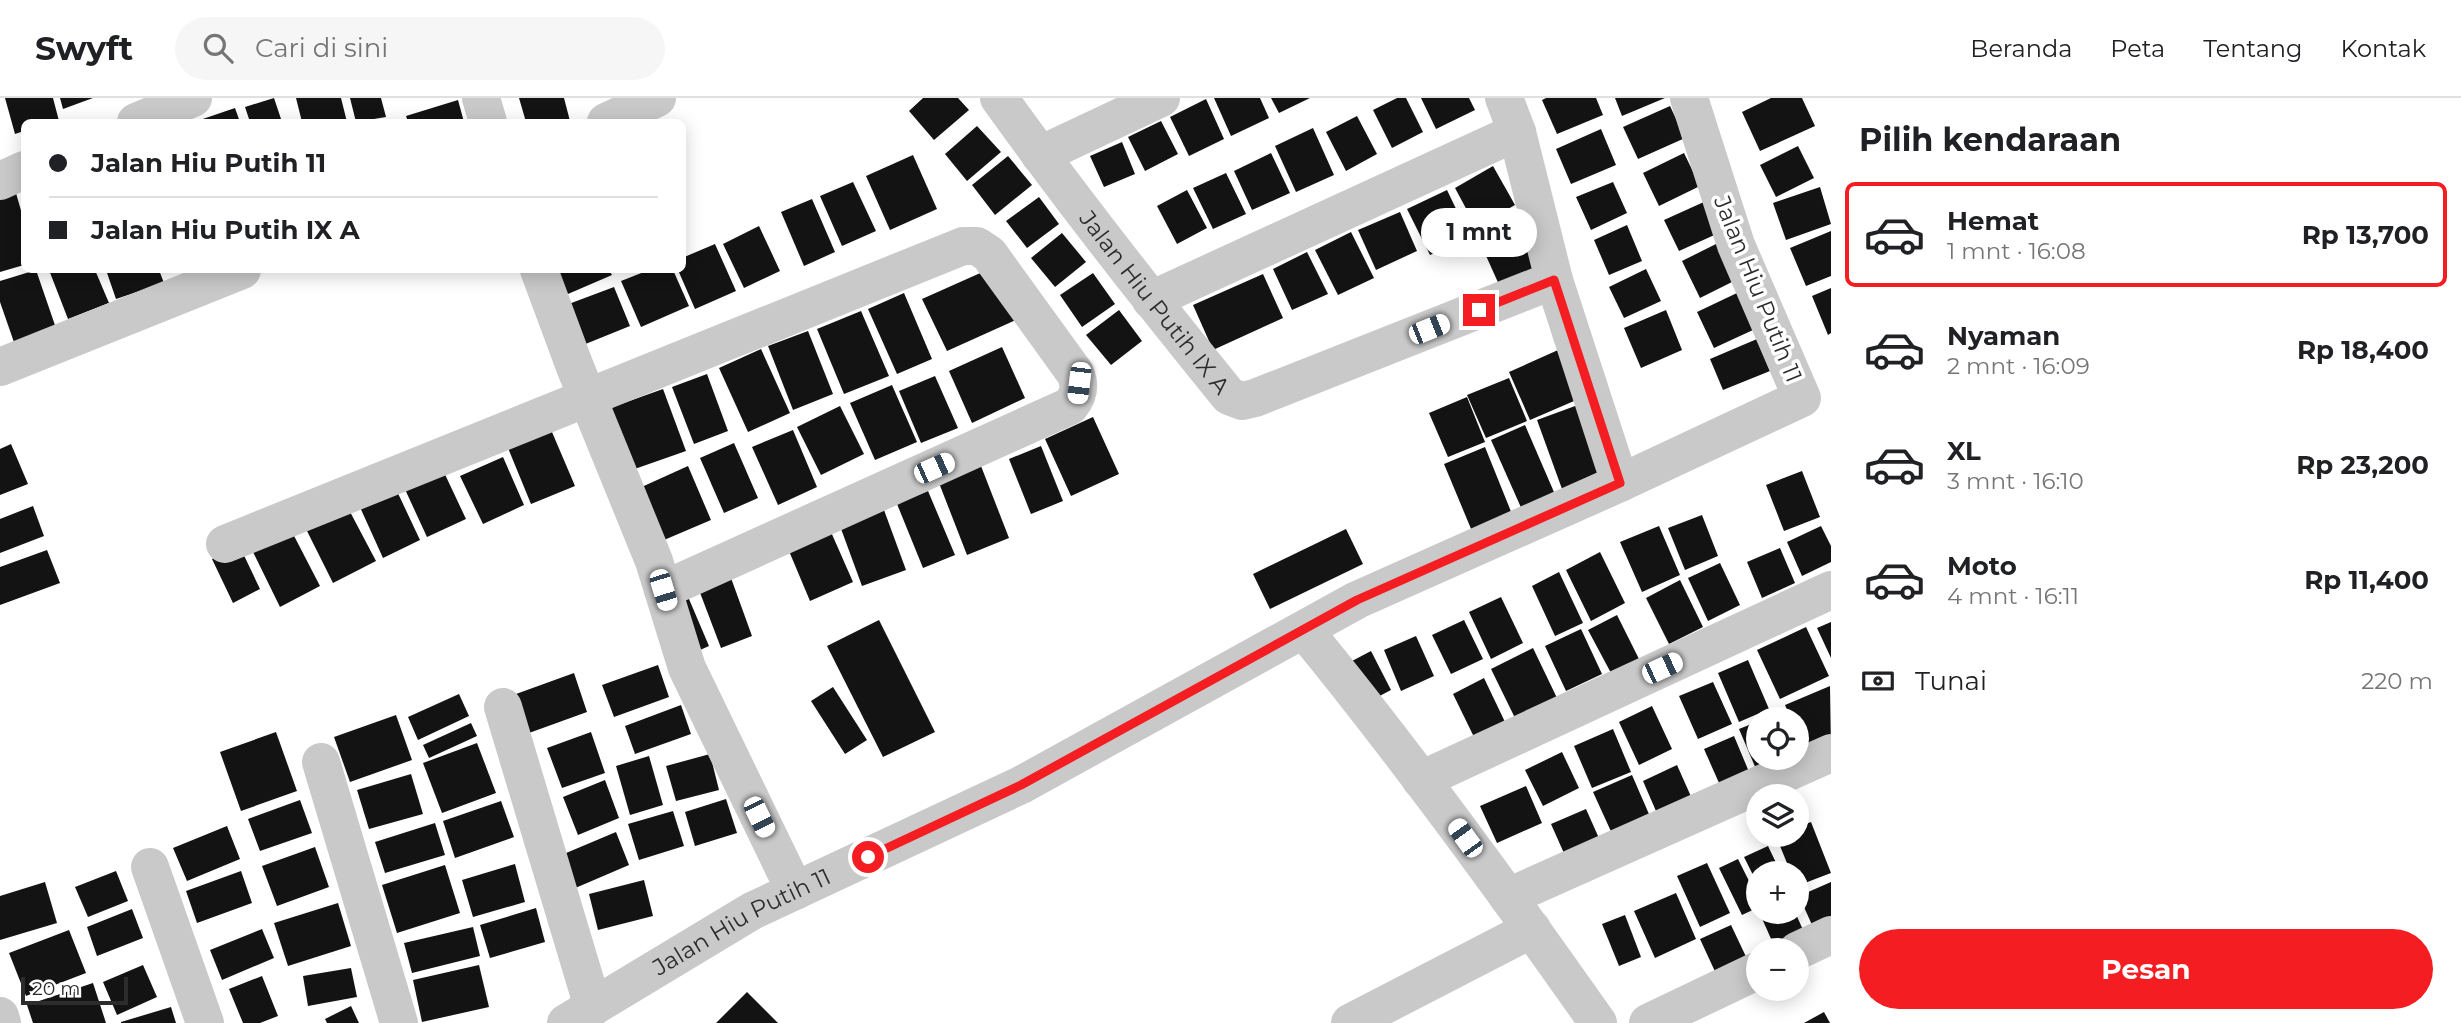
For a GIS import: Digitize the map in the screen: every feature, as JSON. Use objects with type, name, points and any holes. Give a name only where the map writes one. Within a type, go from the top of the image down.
[{"type":"street","points":[[143,119],[193,98]]},
{"type":"street","points":[[481,98],[487,119]]},
{"type":"street","points":[[612,119],[657,98]]},
{"type":"street","name":"Jalan Hiu Putih IX A","points":[[999,98],[1152,300],[1229,396],[1242,401],[1554,280]]},
{"type":"street","points":[[1040,155],[1161,98]]},
{"type":"street","name":"Jalan Hiu Putih 11","points":[[579,1015],[752,911],[1021,785],[1357,600],[1620,483],[1817,391],[1735,246],[1689,98]]},
{"type":"street","points":[[1152,300],[1511,115],[1554,280],[1620,483]]},
{"type":"street","points":[[0,181],[21,171]]},
{"type":"street","points":[[225,544],[964,246],[977,246],[989,254],[1075,373],[1079,383],[1077,397],[1070,406],[663,590]]},
{"type":"street","points":[[0,367],[235,273]]},
{"type":"street","points":[[540,273],[654,561],[687,668],[795,891]]},
{"type":"street","points":[[1421,780],[1831,590]]},
{"type":"street","points":[[1304,630],[1370,711],[1532,929],[1598,1023]]},
{"type":"street","points":[[503,707],[579,1015]]},
{"type":"street","points":[[1508,897],[1831,752]]},
{"type":"street","points":[[321,762],[399,1023]]},
{"type":"street","points":[[150,867],[205,1023]]},
{"type":"street","points":[[1350,1023],[1532,929]]},
{"type":"street","points":[[1809,945],[1831,935]]},
{"type":"street","points":[[1648,1023],[1746,976]]},
{"type":"street","points":[[0,1016],[2,1023]]},
{"type":"building","points":[[5,98],[53,98],[58,119],[21,119],[21,132],[15,134]]},
{"type":"building","points":[[60,98],[93,98],[63,109]]},
{"type":"building","points":[[274,98],[281,119],[249,119],[245,107]]},
{"type":"building","points":[[296,98],[341,98],[346,119],[301,119]]},
{"type":"building","points":[[350,98],[381,98],[386,117],[355,119]]},
{"type":"building","points":[[519,98],[564,98],[569,119],[525,119]]},
{"type":"building","points":[[923,98],[958,98],[969,110],[934,140],[909,111]]},
{"type":"building","points":[[1214,98],[1260,98],[1269,118],[1231,136]]},
{"type":"building","points":[[1271,98],[1310,98],[1279,113]]},
{"type":"building","points":[[1397,98],[1406,98],[1423,132],[1392,148],[1373,110]]},
{"type":"building","points":[[1421,98],[1469,98],[1475,110],[1436,129]]},
{"type":"building","points":[[1596,98],[1603,115],[1557,134],[1542,100]]},
{"type":"building","points":[[1615,98],[1665,98],[1622,116]]},
{"type":"building","points":[[1771,98],[1802,98],[1815,126],[1760,151],[1742,112]]},
{"type":"building","points":[[1206,99],[1224,139],[1189,156],[1170,117]]},
{"type":"building","points":[[458,100],[463,119],[407,119],[406,116]]},
{"type":"building","points":[[1670,106],[1685,138],[1638,159],[1623,127]]},
{"type":"building","points":[[235,108],[239,119],[203,119]]},
{"type":"building","points":[[1357,116],[1377,154],[1346,171],[1326,132]]},
{"type":"building","points":[[1161,121],[1178,154],[1145,171],[1128,137]]},
{"type":"building","points":[[977,126],[1001,152],[967,181],[945,154]]},
{"type":"building","points":[[1313,128],[1334,175],[1296,192],[1275,146]]},
{"type":"building","points":[[1601,129],[1616,165],[1571,184],[1556,149]]},
{"type":"building","points":[[1122,142],[1135,174],[1104,187],[1090,156]]},
{"type":"building","points":[[1798,146],[1814,178],[1776,197],[1760,165]]},
{"type":"building","points":[[1271,153],[1290,193],[1252,210],[1234,171]]},
{"type":"building","points":[[1684,153],[1700,186],[1659,206],[1643,173]]},
{"type":"building","points":[[913,155],[937,209],[890,230],[866,176]]},
{"type":"building","points":[[1008,156],[1032,185],[995,215],[972,185]]},
{"type":"building","points":[[1493,166],[1515,205],[1476,227],[1455,188]]},
{"type":"building","points":[[1226,173],[1246,214],[1213,229],[1193,188]]},
{"type":"building","points":[[853,182],[876,231],[842,246],[820,196]]},
{"type":"building","points":[[1613,182],[1627,213],[1591,230],[1576,197]]},
{"type":"building","points":[[1820,187],[1831,224],[1786,240],[1773,203]]},
{"type":"building","points":[[1187,190],[1207,228],[1177,244],[1157,206]]},
{"type":"building","points":[[1447,190],[1469,236],[1430,255],[1407,209]]},
{"type":"building","points":[[16,193],[21,210],[21,266],[0,272],[0,198]]},
{"type":"building","points":[[1039,197],[1059,224],[1027,248],[1006,221]]},
{"type":"building","points":[[812,199],[835,252],[804,266],[781,212]]},
{"type":"building","points":[[1706,201],[1721,232],[1679,251],[1664,220]]},
{"type":"building","points":[[1400,212],[1417,251],[1376,270],[1358,230]]},
{"type":"building","points":[[1627,225],[1642,261],[1609,275],[1594,240]]},
{"type":"building","points":[[759,226],[780,271],[744,288],[723,244]]},
{"type":"building","points":[[1527,230],[1548,278],[1505,298],[1483,249]]},
{"type":"building","points":[[1831,231],[1831,276],[1806,286],[1790,248]]},
{"type":"building","points":[[1351,232],[1374,278],[1338,295],[1315,250]]},
{"type":"building","points":[[1062,233],[1086,262],[1055,287],[1031,258]]},
{"type":"building","points":[[1718,243],[1736,280],[1700,298],[1682,261]]},
{"type":"building","points":[[715,244],[736,291],[695,309],[679,273],[686,273],[686,256]]},
{"type":"building","points":[[1307,252],[1328,294],[1292,310],[1273,269]]},
{"type":"building","points":[[996,266],[1020,318],[947,351],[922,299]]},
{"type":"building","points":[[1646,269],[1661,301],[1624,318],[1609,287]]},
{"type":"building","points":[[26,273],[37,273],[58,334],[16,348],[0,302],[0,281]]},
{"type":"building","points":[[50,273],[96,273],[109,303],[68,319]]},
{"type":"building","points":[[107,273],[160,273],[164,283],[116,299]]},
{"type":"building","points":[[550,273],[612,275],[561,297]]},
{"type":"building","points":[[641,273],[674,273],[689,306],[641,327],[621,281]]},
{"type":"building","points":[[1093,273],[1115,304],[1082,327],[1060,295]]},
{"type":"building","points":[[1263,274],[1283,318],[1213,350],[1193,305]]},
{"type":"building","points":[[614,287],[630,326],[583,345],[566,305]]},
{"type":"building","points":[[1831,288],[1831,333],[1828,335],[1812,296]]},
{"type":"building","points":[[904,293],[932,359],[897,374],[868,309]]},
{"type":"building","points":[[1737,293],[1753,330],[1714,348],[1697,312]]},
{"type":"building","points":[[1119,310],[1142,341],[1111,365],[1086,335]]},
{"type":"building","points":[[1666,310],[1682,350],[1641,368],[1624,328]]},
{"type":"building","points":[[861,311],[889,376],[844,394],[817,329]]},
{"type":"building","points":[[808,331],[833,394],[793,410],[768,346]]},
{"type":"building","points":[[1757,339],[1770,371],[1723,390],[1710,359]]},
{"type":"building","points":[[1567,346],[1588,395],[1530,420],[1509,372]]},
{"type":"building","points":[[1002,347],[1025,398],[972,423],[949,371]]},
{"type":"building","points":[[761,349],[790,413],[748,432],[719,368]]},
{"type":"building","points":[[707,374],[728,431],[694,444],[672,387]]},
{"type":"building","points":[[935,376],[958,428],[921,443],[899,391]]},
{"type":"building","points":[[1509,378],[1527,421],[1486,438],[1467,395]]},
{"type":"building","points":[[892,385],[917,442],[875,460],[850,403]]},
{"type":"building","points":[[663,389],[686,451],[629,471],[607,409]]},
{"type":"building","points":[[1467,397],[1485,442],[1448,457],[1429,413]]},
{"type":"building","points":[[1586,402],[1615,482],[1566,500],[1537,420]]},
{"type":"building","points":[[840,406],[864,454],[821,475],[797,427]]},
{"type":"building","points":[[1093,417],[1119,474],[1071,496],[1045,439]]},
{"type":"building","points":[[549,425],[575,486],[531,504],[506,443]]},
{"type":"building","points":[[1525,425],[1560,506],[1527,521],[1491,440]]},
{"type":"building","points":[[793,430],[817,487],[778,505],[752,447]]},
{"type":"building","points":[[734,443],[758,498],[724,513],[700,458]]},
{"type":"building","points":[[11,444],[28,484],[0,495],[0,449]]},
{"type":"building","points":[[1041,446],[1063,501],[1031,514],[1009,459]]},
{"type":"building","points":[[1485,447],[1514,519],[1474,536],[1444,464]]},
{"type":"building","points":[[503,457],[524,505],[483,524],[460,476]]},
{"type":"building","points":[[688,466],[711,520],[657,543],[635,490]]},
{"type":"building","points":[[981,466],[1009,538],[967,555],[939,483]]},
{"type":"building","points":[[442,468],[466,519],[427,537],[403,485]]},
{"type":"building","points":[[1802,471],[1820,517],[1784,531],[1766,485]]},
{"type":"building","points":[[395,487],[420,540],[383,558],[359,505]]},
{"type":"building","points":[[928,491],[955,555],[923,568],[897,504]]},
{"type":"building","points":[[33,506],[44,536],[0,553],[0,519]]},
{"type":"building","points":[[348,508],[376,561],[333,583],[306,529]]},
{"type":"building","points":[[884,510],[906,570],[862,586],[840,526]]},
{"type":"building","points":[[1702,515],[1718,556],[1685,570],[1668,528]]},
{"type":"building","points":[[1659,526],[1680,575],[1642,592],[1620,542]]},
{"type":"building","points":[[1821,526],[1831,546],[1831,562],[1802,576],[1787,542]]},
{"type":"building","points":[[1346,529],[1363,564],[1270,609],[1253,574]]},
{"type":"building","points":[[291,530],[320,586],[280,607],[252,550]]},
{"type":"building","points":[[831,532],[853,582],[810,601],[789,551]]},
{"type":"building","points":[[239,545],[260,589],[233,603],[212,559]]},
{"type":"building","points":[[1780,548],[1795,583],[1762,598],[1747,562]]},
{"type":"building","points":[[47,550],[60,583],[0,605],[0,567]]},
{"type":"building","points":[[1600,552],[1625,603],[1591,621],[1566,570]]},
{"type":"building","points":[[1720,563],[1740,605],[1708,621],[1688,578]]},
{"type":"building","points":[[1559,572],[1583,623],[1555,636],[1532,586]]},
{"type":"building","points":[[731,578],[752,636],[721,648],[699,590]]},
{"type":"building","points":[[1680,580],[1703,627],[1669,644],[1646,598]]},
{"type":"building","points":[[686,592],[709,646],[700,650],[677,596]]},
{"type":"building","points":[[1501,597],[1523,643],[1491,659],[1469,612]]},
{"type":"building","points":[[1617,615],[1639,659],[1611,673],[1588,630]]},
{"type":"building","points":[[879,620],[935,732],[883,757],[827,646]]},
{"type":"building","points":[[1464,620],[1483,659],[1451,674],[1432,635]]},
{"type":"building","points":[[1831,622],[1831,658],[1817,628]]},
{"type":"building","points":[[1806,627],[1829,676],[1780,699],[1757,650]]},
{"type":"building","points":[[1581,629],[1602,674],[1566,691],[1545,646]]},
{"type":"building","points":[[1416,636],[1434,676],[1401,691],[1384,650]]},
{"type":"building","points":[[1533,648],[1557,698],[1515,718],[1491,669]]},
{"type":"building","points":[[1371,651],[1391,690],[1372,700],[1352,661]]},
{"type":"building","points":[[1748,660],[1768,707],[1746,707],[1746,719],[1739,722],[1718,673]]},
{"type":"building","points":[[658,665],[669,697],[614,717],[602,685]]},
{"type":"building","points":[[574,673],[587,712],[529,733],[516,694]]},
{"type":"building","points":[[1484,678],[1505,722],[1474,737],[1453,694]]},
{"type":"building","points":[[1713,682],[1732,724],[1698,739],[1679,696]]},
{"type":"building","points":[[1830,686],[1831,748],[1809,758],[1809,707],[1785,705]]},
{"type":"building","points":[[833,687],[867,740],[845,754],[811,701]]},
{"type":"building","points":[[459,694],[469,716],[418,740],[408,717]]},
{"type":"building","points":[[681,705],[691,734],[635,754],[625,726]]},
{"type":"building","points":[[1652,706],[1672,749],[1639,765],[1619,722]]},
{"type":"building","points":[[396,715],[412,760],[350,782],[334,737]]},
{"type":"building","points":[[471,723],[477,736],[429,758],[423,745]]},
{"type":"building","points":[[1746,726],[1746,745],[1739,729]]},
{"type":"building","points":[[1613,729],[1631,772],[1592,788],[1574,746]]},
{"type":"building","points":[[276,732],[297,791],[241,811],[220,752]]},
{"type":"building","points":[[591,732],[605,773],[562,788],[547,748]]},
{"type":"building","points":[[1734,736],[1752,779],[1723,792],[1704,749]]},
{"type":"building","points":[[477,743],[496,793],[442,813],[423,763]]},
{"type":"building","points":[[1562,752],[1579,788],[1543,806],[1525,770]]},
{"type":"building","points":[[710,754],[719,790],[676,801],[666,766]]},
{"type":"building","points":[[649,756],[663,805],[630,815],[616,766]]},
{"type":"building","points":[[1677,765],[1697,810],[1662,825],[1643,781]]},
{"type":"building","points":[[1756,770],[1770,770],[1759,776]]},
{"type":"building","points":[[411,774],[423,814],[369,829],[357,790]]},
{"type":"building","points":[[1632,775],[1652,821],[1614,838],[1593,792]]},
{"type":"building","points":[[605,780],[619,818],[578,835],[563,797]]},
{"type":"building","points":[[1526,786],[1542,823],[1497,843],[1480,806]]},
{"type":"building","points":[[726,799],[737,833],[695,846],[685,812]]},
{"type":"building","points":[[300,800],[312,833],[260,851],[248,819]]},
{"type":"building","points":[[501,801],[514,837],[455,858],[443,821]]},
{"type":"building","points":[[1586,809],[1602,845],[1567,860],[1551,824]]},
{"type":"building","points":[[673,811],[684,846],[639,860],[628,824]]},
{"type":"building","points":[[1811,822],[1831,873],[1809,881],[1809,861],[1786,861],[1780,847],[1809,847]]},
{"type":"building","points":[[435,823],[445,855],[385,873],[375,842]]},
{"type":"building","points":[[227,826],[240,859],[187,881],[173,848]]},
{"type":"building","points":[[616,832],[629,865],[573,889],[559,856]]},
{"type":"building","points":[[315,847],[329,887],[277,906],[262,866]]},
{"type":"building","points":[[1768,847],[1775,861],[1746,861],[1744,857]]},
{"type":"building","points":[[1738,859],[1746,875],[1746,913],[1742,915],[1719,868]]},
{"type":"building","points":[[1707,863],[1730,913],[1700,927],[1677,876]]},
{"type":"building","points":[[515,864],[525,902],[473,917],[462,880]]},
{"type":"building","points":[[445,865],[460,913],[397,933],[382,885]]},
{"type":"building","points":[[116,871],[128,901],[88,917],[75,887]]},
{"type":"building","points":[[241,871],[252,903],[197,923],[186,891]]},
{"type":"building","points":[[644,880],[653,916],[598,930],[589,894]]},
{"type":"building","points":[[45,882],[57,923],[0,940],[0,896]]},
{"type":"building","points":[[1831,882],[1831,930],[1817,936],[1809,918],[1809,892]]},
{"type":"building","points":[[1676,893],[1696,939],[1655,958],[1634,911]]},
{"type":"building","points":[[338,903],[351,946],[288,966],[274,923]]},
{"type":"building","points":[[536,908],[545,942],[490,958],[480,925]]},
{"type":"building","points":[[132,909],[143,938],[97,956],[87,927]]},
{"type":"building","points":[[1625,915],[1641,957],[1619,966],[1602,924]]},
{"type":"building","points":[[1764,924],[1800,924],[1807,938],[1771,938]]},
{"type":"building","points":[[1731,925],[1746,957],[1746,964],[1718,978],[1700,939]]},
{"type":"building","points":[[473,927],[480,956],[412,973],[404,943]]},
{"type":"building","points":[[262,929],[274,958],[222,980],[210,950]]},
{"type":"building","points":[[69,930],[86,973],[26,996],[9,953]]},
{"type":"building","points":[[143,965],[157,997],[117,1015],[103,982]]},
{"type":"building","points":[[479,965],[489,1007],[422,1022],[413,980]]},
{"type":"building","points":[[351,968],[357,997],[308,1006],[303,976]]},
{"type":"building","points":[[262,976],[278,1016],[260,1023],[243,1023],[229,989]]},
{"type":"building","points":[[93,983],[106,1023],[33,1023],[27,1005]]},
{"type":"building","points":[[747,992],[778,1023],[716,1023]]},
{"type":"building","points":[[351,1006],[359,1023],[327,1023],[325,1019]]},
{"type":"building","points":[[171,1007],[176,1023],[121,1023],[121,1022]]},
{"type":"building","points":[[1824,1012],[1830,1023],[1804,1023]]},
{"type":"route","points":[[868,857],[1021,785],[1357,600],[1620,483],[1554,280],[1479,310]]}]
